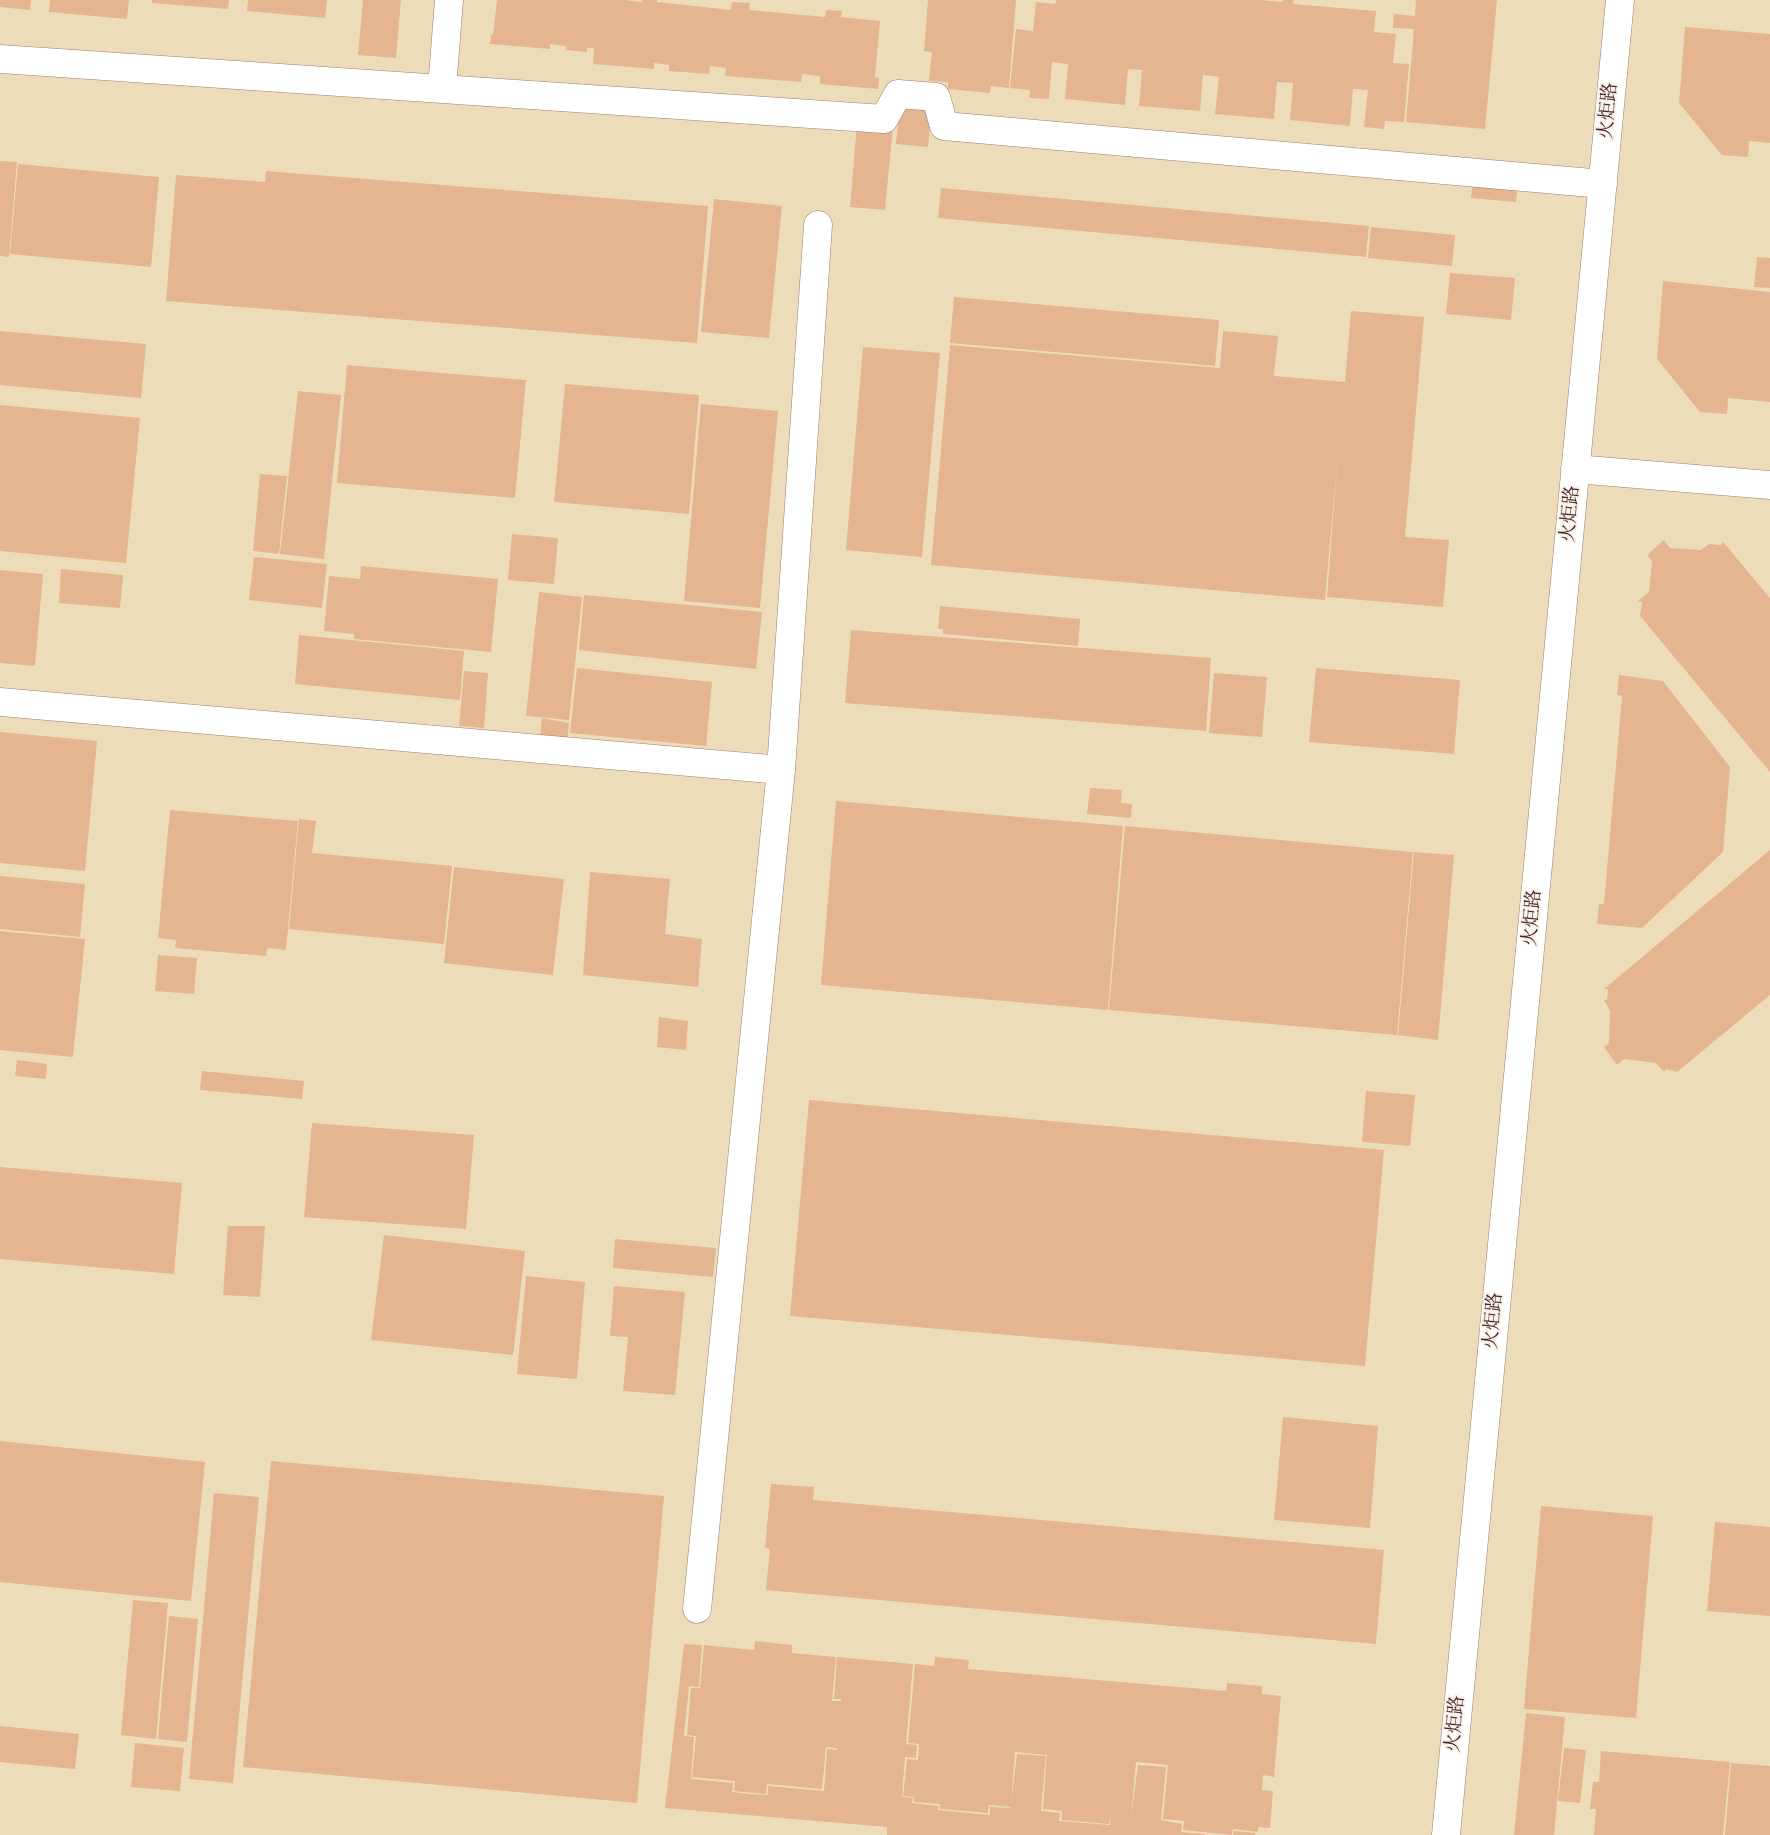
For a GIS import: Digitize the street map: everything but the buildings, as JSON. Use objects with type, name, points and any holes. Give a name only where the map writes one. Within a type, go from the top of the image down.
[{"type":"street","points":[[442,89],[450,0]]},
{"type":"street","name":"火炬路","points":[[1446,1835],[1620,0]]},
{"type":"street","points":[[0,59],[884,120],[898,94],[936,97],[944,126],[1603,184]]},
{"type":"street","points":[[697,1609],[781,770],[818,226]]},
{"type":"street","points":[[1576,469],[1770,485]]},
{"type":"street","points":[[0,702],[781,770]]}]
